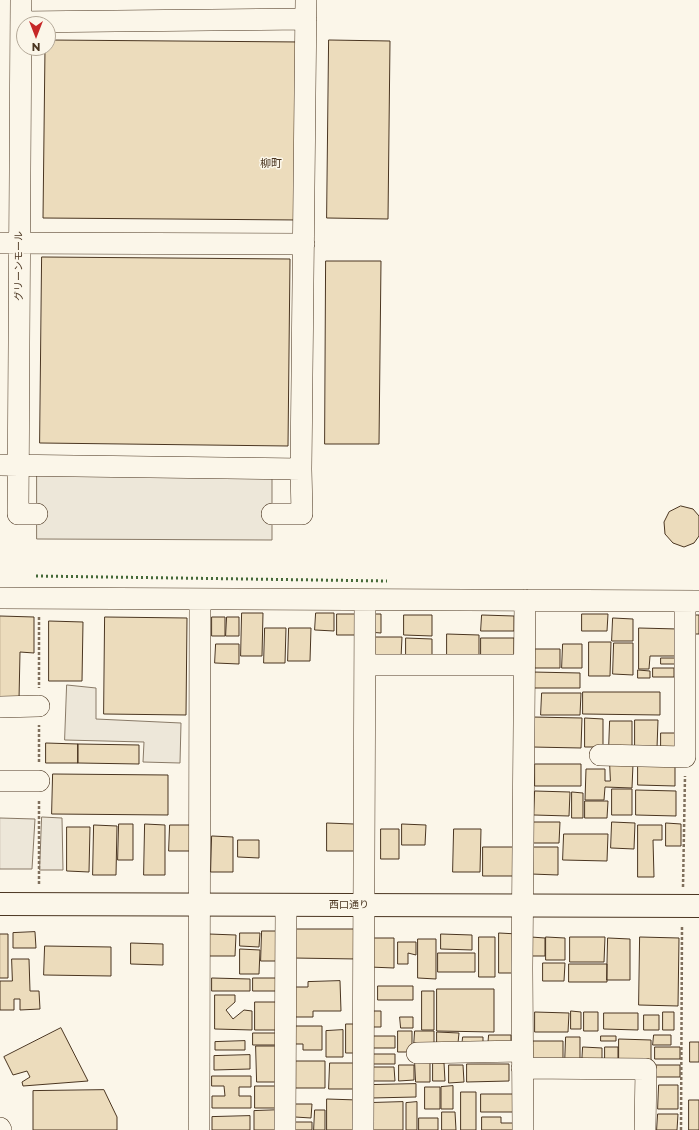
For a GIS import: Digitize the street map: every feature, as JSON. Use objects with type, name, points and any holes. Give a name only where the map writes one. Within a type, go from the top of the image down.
[{"type":"main road","name":"西口通り","points":[[0,904],[691,906]]},
{"type":"street","name":"グリーンモール","points":[[21,0],[21,16]]},
{"type":"street","points":[[56,20],[306,9],[301,469],[302,514],[272,514]]},
{"type":"street","name":"グリーンモール","points":[[18,513],[9,465],[10,243],[19,56]]},
{"type":"street","points":[[10,243],[304,244]]},
{"type":"street","points":[[9,465],[301,469]]},
{"type":"street","points":[[0,598],[692,601],[685,757],[600,755]]},
{"type":"street","points":[[199,1130],[200,599]]},
{"type":"street","points":[[363,1130],[365,600]]},
{"type":"street","points":[[522,1130],[525,600]]},
{"type":"street","points":[[364,665],[524,666]]},
{"type":"street","points":[[0,707],[39,706]]},
{"type":"street","points":[[0,781],[38,781]]},
{"type":"street","points":[[285,1130],[286,905]]},
{"type":"street","points":[[417,1053],[646,1068],[645,1130]]},
{"type":"path","points":[[39,904],[39,616],[42,598]]},
{"type":"path","points":[[681,1130],[691,906],[685,757]]},
{"type":"shaded area","points":[[37,474],[272,475],[272,540],[37,539]]},
{"type":"shaded area","points":[[67,685],[96,688],[96,719],[181,723],[180,763],[143,762],[144,742],[65,740]]},
{"type":"shaded area","points":[[42,817],[62,818],[63,870],[40,870]]},
{"type":"shaded area","points":[[0,818],[35,819],[32,869],[0,869]]},
{"type":"building","points":[[56,40],[302,42],[300,220],[43,218],[45,56],[56,56]]},
{"type":"building","points":[[329,40],[390,41],[388,219],[327,218]]},
{"type":"building","points":[[42,257],[290,259],[288,446],[40,443]]},
{"type":"building","points":[[326,261],[381,261],[379,444],[325,444]]},
{"type":"building","points":[[681,506],[693,509],[699,516],[699,536],[694,543],[684,547],[673,543],[665,534],[664,522],[669,512]]},
{"type":"building","points":[[242,613],[263,613],[262,656],[241,656]]},
{"type":"building","points":[[316,613],[334,613],[334,631],[315,630]]},
{"type":"building","points":[[337,614],[360,614],[360,635],[337,635]]},
{"type":"building","points":[[369,614],[381,614],[381,633],[368,632]]},
{"type":"building","points":[[582,614],[608,614],[607,631],[582,631]]},
{"type":"building","points":[[404,615],[432,615],[432,636],[404,635]]},
{"type":"building","points":[[482,615],[514,616],[514,631],[481,631]]},
{"type":"building","points":[[690,615],[699,615],[699,634],[690,634]]},
{"type":"building","points":[[0,616],[34,617],[34,653],[20,652],[19,700],[0,700]]},
{"type":"building","points":[[105,617],[187,618],[186,715],[104,714]]},
{"type":"building","points":[[212,617],[225,617],[225,636],[212,636]]},
{"type":"building","points":[[227,617],[239,617],[239,636],[226,636]]},
{"type":"building","points":[[613,618],[633,619],[633,641],[612,641]]},
{"type":"building","points":[[49,621],[83,622],[82,681],[49,681]]},
{"type":"building","points":[[265,628],[286,628],[285,663],[264,663]]},
{"type":"building","points":[[289,628],[311,628],[310,661],[288,661]]},
{"type":"building","points":[[639,628],[678,629],[678,656],[650,656],[649,669],[639,669]]},
{"type":"building","points":[[447,634],[479,635],[479,657],[447,657]]},
{"type":"building","points":[[373,637],[402,637],[401,658],[372,658]]},
{"type":"building","points":[[406,638],[432,639],[432,662],[406,661]]},
{"type":"building","points":[[481,638],[514,638],[514,662],[481,661]]},
{"type":"building","points":[[589,642],[611,642],[610,676],[589,676]]},
{"type":"building","points":[[614,643],[633,643],[633,675],[613,674]]},
{"type":"building","points":[[216,644],[239,644],[239,664],[215,663]]},
{"type":"building","points":[[563,644],[582,644],[582,668],[562,668]]},
{"type":"building","points":[[535,649],[560,649],[560,668],[535,668]]},
{"type":"building","points":[[661,658],[679,658],[679,664],[661,664]]},
{"type":"building","points":[[653,668],[674,668],[674,677],[653,677]]},
{"type":"building","points":[[638,670],[650,671],[650,678],[638,678]]},
{"type":"building","points":[[532,672],[580,673],[580,688],[532,688]]},
{"type":"building","points":[[583,692],[660,692],[660,715],[583,714]]},
{"type":"building","points":[[542,693],[581,693],[580,715],[541,715]]},
{"type":"building","points":[[532,717],[582,718],[581,748],[532,747]]},
{"type":"building","points":[[585,718],[603,719],[603,747],[585,747]]},
{"type":"building","points":[[635,720],[658,720],[657,748],[635,748]]},
{"type":"building","points":[[610,721],[632,721],[632,749],[609,749]]},
{"type":"building","points":[[661,733],[679,733],[679,749],[661,749]]},
{"type":"building","points":[[46,743],[78,744],[78,763],[46,763]]},
{"type":"building","points":[[78,744],[139,745],[139,764],[78,763]]},
{"type":"building","points":[[638,762],[675,762],[675,786],[638,785]]},
{"type":"building","points":[[610,763],[633,764],[632,788],[605,787],[604,800],[585,800],[586,769],[605,769],[605,781],[610,781]]},
{"type":"building","points":[[535,764],[581,764],[581,786],[535,786]]},
{"type":"building","points":[[53,774],[168,775],[168,815],[52,814]]},
{"type":"building","points":[[612,789],[632,789],[632,815],[612,815]]},
{"type":"building","points":[[636,790],[676,791],[676,816],[636,815]]},
{"type":"building","points":[[535,791],[570,792],[569,816],[534,815]]},
{"type":"building","points":[[572,792],[583,793],[583,818],[572,818]]},
{"type":"building","points":[[585,801],[608,801],[607,818],[585,818]]},
{"type":"building","points":[[533,822],[560,822],[559,843],[533,843]]},
{"type":"building","points":[[612,822],[635,823],[634,849],[611,848]]},
{"type":"building","points":[[327,823],[354,824],[354,851],[327,851]]},
{"type":"building","points":[[666,823],[681,824],[681,846],[666,846]]},
{"type":"building","points":[[119,824],[133,824],[133,860],[118,860]]},
{"type":"building","points":[[145,824],[165,825],[165,875],[144,875]]},
{"type":"building","points":[[402,824],[426,825],[425,845],[402,845]]},
{"type":"building","points":[[94,825],[117,826],[116,875],[93,875]]},
{"type":"building","points":[[170,825],[193,825],[192,851],[169,851]]},
{"type":"building","points":[[638,825],[662,825],[662,840],[653,840],[654,877],[638,877]]},
{"type":"building","points":[[67,827],[90,827],[89,872],[67,871]]},
{"type":"building","points":[[381,829],[399,829],[399,859],[381,859]]},
{"type":"building","points":[[454,829],[481,829],[480,872],[453,872]]},
{"type":"building","points":[[564,834],[608,834],[607,861],[563,860]]},
{"type":"building","points":[[212,836],[233,837],[233,872],[211,872]]},
{"type":"building","points":[[238,840],[259,840],[259,858],[238,857]]},
{"type":"building","points":[[483,847],[515,847],[514,876],[483,876]]},
{"type":"building","points":[[532,847],[558,847],[558,875],[531,874]]},
{"type":"building","points":[[294,929],[357,929],[357,959],[293,958]]},
{"type":"building","points":[[262,931],[281,931],[281,961],[261,961]]},
{"type":"building","points":[[35,932],[36,948],[13,948],[13,933]]},
{"type":"building","points":[[240,933],[260,933],[259,947],[240,946]]},
{"type":"building","points":[[499,933],[518,934],[518,973],[499,973]]},
{"type":"building","points":[[0,934],[8,934],[8,978],[0,978]]},
{"type":"building","points":[[209,934],[236,935],[235,956],[209,956]]},
{"type":"building","points":[[441,934],[472,935],[472,950],[441,949]]},
{"type":"building","points":[[479,937],[495,937],[495,977],[479,977]]},
{"type":"building","points":[[531,937],[545,938],[545,956],[531,956]]},
{"type":"building","points":[[546,937],[565,938],[565,960],[546,960]]},
{"type":"building","points":[[570,937],[605,937],[604,962],[570,962]]},
{"type":"building","points":[[640,937],[679,938],[678,1006],[639,1005]]},
{"type":"building","points":[[369,938],[394,938],[394,968],[369,967]]},
{"type":"building","points":[[608,938],[630,939],[630,980],[607,980]]},
{"type":"building","points":[[418,939],[436,939],[436,979],[418,978]]},
{"type":"building","points":[[398,942],[416,942],[416,955],[408,953],[408,964],[398,964]]},
{"type":"building","points":[[131,943],[163,944],[163,965],[131,964]]},
{"type":"building","points":[[45,946],[111,947],[111,976],[44,975]]},
{"type":"building","points":[[240,949],[260,950],[259,974],[240,974]]},
{"type":"building","points":[[438,953],[475,953],[475,972],[438,972]]},
{"type":"building","points":[[12,959],[29,959],[30,991],[39,991],[40,1009],[20,1010],[20,999],[14,999],[14,1010],[0,1010],[0,981],[12,981]]},
{"type":"building","points":[[543,963],[565,963],[564,981],[543,981]]},
{"type":"building","points":[[569,964],[607,964],[607,982],[569,982]]},
{"type":"building","points":[[212,978],[250,979],[250,991],[212,991]]},
{"type":"building","points":[[253,978],[284,978],[283,991],[253,991]]},
{"type":"building","points":[[340,981],[341,1011],[313,1011],[313,1017],[294,1017],[294,987],[308,987],[308,982]]},
{"type":"building","points":[[378,986],[413,986],[413,1000],[378,1000]]},
{"type":"building","points":[[437,989],[494,989],[494,1032],[437,1031]]},
{"type":"building","points":[[422,991],[434,991],[434,1030],[422,1030]]},
{"type":"building","points":[[215,995],[235,995],[235,1002],[226,1010],[233,1019],[244,1010],[252,1011],[252,1030],[215,1029]]},
{"type":"building","points":[[255,1002],[277,1002],[277,1030],[255,1030]]},
{"type":"building","points":[[368,1011],[381,1011],[381,1027],[368,1027]]},
{"type":"building","points":[[571,1011],[581,1012],[581,1029],[571,1029]]},
{"type":"building","points":[[535,1012],[569,1013],[568,1032],[535,1032]]},
{"type":"building","points":[[584,1012],[598,1012],[598,1031],[584,1031]]},
{"type":"building","points":[[663,1012],[674,1012],[674,1030],[663,1030]]},
{"type":"building","points":[[604,1013],[638,1013],[638,1030],[604,1029]]},
{"type":"building","points":[[644,1015],[659,1015],[659,1030],[644,1030]]},
{"type":"building","points":[[400,1017],[413,1017],[413,1028],[401,1028]]},
{"type":"building","points":[[346,1024],[360,1024],[360,1053],[346,1053]]},
{"type":"building","points":[[295,1026],[322,1026],[322,1050],[303,1050],[303,1044],[295,1044]]},
{"type":"building","points":[[61,1028],[88,1081],[23,1086],[22,1082],[30,1077],[27,1071],[13,1075],[4,1057]]},
{"type":"building","points":[[343,1030],[343,1057],[326,1057],[326,1031]]},
{"type":"building","points":[[398,1031],[412,1031],[412,1052],[398,1052]]},
{"type":"building","points":[[415,1031],[434,1031],[434,1046],[414,1046]]},
{"type":"building","points":[[437,1032],[459,1033],[458,1043],[437,1043]]},
{"type":"building","points":[[253,1033],[279,1033],[280,1045],[253,1045]]},
{"type":"building","points":[[489,1035],[511,1035],[511,1047],[488,1047]]},
{"type":"building","points":[[654,1035],[671,1035],[671,1045],[653,1045]]},
{"type":"building","points":[[371,1036],[395,1036],[395,1048],[371,1048]]},
{"type":"building","points":[[601,1036],[616,1036],[616,1041],[601,1041]]},
{"type":"building","points":[[463,1037],[483,1037],[483,1047],[462,1047]]},
{"type":"building","points":[[566,1037],[580,1037],[580,1064],[565,1064]]},
{"type":"building","points":[[619,1039],[651,1040],[651,1062],[619,1061]]},
{"type":"building","points":[[245,1041],[245,1050],[215,1050],[215,1042]]},
{"type":"building","points":[[533,1041],[563,1041],[563,1065],[533,1065]]},
{"type":"building","points":[[690,1042],[699,1042],[699,1062],[690,1062]]},
{"type":"building","points":[[256,1046],[276,1046],[276,1082],[257,1082]]},
{"type":"building","points":[[583,1047],[602,1048],[602,1064],[582,1064]]},
{"type":"building","points":[[605,1047],[618,1047],[618,1067],[605,1067]]},
{"type":"building","points":[[655,1047],[680,1047],[680,1059],[655,1059]]},
{"type":"building","points":[[372,1054],[395,1054],[395,1064],[372,1064]]},
{"type":"building","points":[[250,1055],[250,1069],[214,1070],[214,1056]]},
{"type":"building","points":[[296,1061],[325,1061],[325,1088],[296,1088]]},
{"type":"building","points":[[415,1062],[430,1062],[430,1082],[416,1082]]},
{"type":"building","points":[[330,1063],[356,1063],[356,1089],[329,1089]]},
{"type":"building","points":[[433,1063],[444,1063],[445,1081],[433,1081]]},
{"type":"building","points":[[467,1064],[509,1064],[509,1081],[467,1082]]},
{"type":"building","points":[[399,1065],[414,1065],[414,1080],[399,1081]]},
{"type":"building","points":[[449,1065],[463,1065],[464,1082],[449,1083]]},
{"type":"building","points":[[654,1065],[680,1065],[680,1077],[654,1077]]},
{"type":"building","points":[[370,1067],[394,1067],[395,1081],[370,1081]]},
{"type":"building","points":[[212,1076],[251,1076],[251,1087],[239,1087],[239,1096],[251,1096],[251,1108],[212,1108],[212,1096],[225,1096],[224,1086],[212,1086]]},
{"type":"building","points":[[416,1084],[416,1097],[371,1098],[370,1085]]},
{"type":"building","points":[[659,1085],[678,1085],[678,1109],[658,1109]]},
{"type":"building","points":[[255,1086],[278,1086],[278,1108],[255,1108]]},
{"type":"building","points":[[453,1086],[453,1109],[441,1109],[441,1087]]},
{"type":"building","points":[[425,1087],[440,1087],[440,1109],[425,1109]]},
{"type":"building","points":[[104,1090],[117,1117],[117,1130],[33,1130],[33,1091]]},
{"type":"building","points":[[461,1092],[476,1092],[476,1130],[461,1130]]},
{"type":"building","points":[[481,1094],[513,1094],[513,1112],[481,1112]]},
{"type":"building","points":[[327,1099],[358,1100],[358,1130],[327,1130]]},
{"type":"building","points":[[689,1100],[699,1100],[699,1130],[689,1130]]},
{"type":"building","points":[[403,1102],[403,1130],[369,1130],[369,1103]]},
{"type":"building","points":[[417,1102],[417,1130],[406,1130],[406,1103]]},
{"type":"building","points":[[295,1104],[312,1104],[311,1118],[295,1117]]},
{"type":"building","points":[[281,1110],[281,1130],[254,1130],[254,1111]]},
{"type":"building","points":[[315,1110],[325,1110],[325,1130],[314,1130]]},
{"type":"building","points":[[442,1112],[455,1112],[456,1130],[442,1130]]},
{"type":"building","points":[[658,1114],[678,1114],[677,1130],[657,1130]]},
{"type":"building","points":[[250,1116],[250,1130],[212,1130],[212,1117]]},
{"type":"building","points":[[482,1117],[501,1117],[501,1123],[513,1123],[513,1130],[482,1130]]},
{"type":"building","points":[[419,1118],[438,1118],[438,1130],[419,1130]]},
{"type":"building","points":[[295,1122],[312,1122],[312,1130],[295,1130]]},
{"type":"hedge","points":[[36,576],[387,581]]},
{"type":"district","name":"柳町","points":[[271,164]]}]
